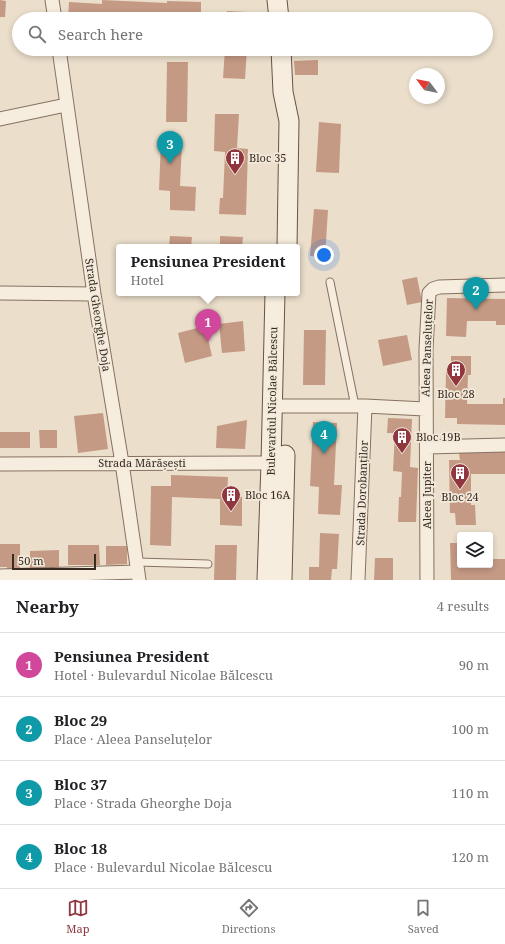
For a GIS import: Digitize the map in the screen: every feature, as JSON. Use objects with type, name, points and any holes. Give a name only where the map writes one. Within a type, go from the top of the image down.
[{"type":"main road","points":[[277,0],[279,12]]},
{"type":"main road","points":[[281,56],[283,92],[289,121],[287,244]]},
{"type":"main road","points":[[276,244],[279,122],[283,92]]},
{"type":"main road","name":"Bulevardul Nicolae Bălcescu","points":[[275,296],[279,406]]},
{"type":"main road","name":"Bulevardul Nicolae Bălcescu","points":[[282,580],[278,463],[279,406],[286,296]]},
{"type":"main road","name":"Bulevardul Nicolae Bălcescu","points":[[267,580],[278,463]]},
{"type":"street","points":[[52,0],[54,12]]},
{"type":"street","name":"Strada Gheorghe Doja","points":[[60,56],[94,294],[138,571]]},
{"type":"street","points":[[0,119],[66,105]]},
{"type":"street","name":"Aleea Panseluțelor","points":[[425,409],[429,293],[433,288],[439,287],[505,285]]},
{"type":"street","points":[[0,293],[94,294]]},
{"type":"street","points":[[279,406],[360,406],[425,409]]},
{"type":"street","name":"Strada Dorobanților","points":[[358,580],[360,406]]},
{"type":"street","name":"Aleea Jupiter","points":[[425,409],[427,447],[427,580]]},
{"type":"street","points":[[427,447],[505,445]]},
{"type":"street","name":"Strada Mărășești","points":[[0,464],[278,463]]},
{"type":"street","points":[[8,577],[138,571]]},
{"type":"lane","points":[[330,282],[360,406]]},
{"type":"lane","points":[[138,571],[208,564]]},
{"type":"building","points":[[0,0],[6,1],[5,17],[0,17]]},
{"type":"building","points":[[102,0],[167,3],[167,1],[201,2],[201,12],[68,12],[69,2],[102,4]]},
{"type":"building","points":[[227,11],[248,12],[227,12]]},
{"type":"building","points":[[225,56],[247,56],[245,79],[223,78]]},
{"type":"building","points":[[318,60],[318,75],[295,75],[294,61]]},
{"type":"building","points":[[167,62],[188,62],[187,122],[166,122]]},
{"type":"building","name":"Bloc 35","points":[[215,114],[239,114],[237,148],[248,149],[246,215],[219,214],[220,198],[223,198],[225,152],[214,151]]},
{"type":"building","points":[[319,122],[341,124],[339,173],[316,172]]},
{"type":"building","points":[[161,141],[182,142],[180,186],[196,187],[195,211],[170,210],[170,191],[159,190]]},
{"type":"building","points":[[314,209],[328,210],[325,257],[310,256]]},
{"type":"building","points":[[170,236],[192,237],[191,244],[169,244]]},
{"type":"building","points":[[220,236],[243,237],[242,244],[220,244]]},
{"type":"building","points":[[417,277],[422,302],[407,305],[402,280]]},
{"type":"building","points":[[447,298],[505,299],[505,325],[496,325],[496,321],[467,321],[466,337],[446,336]]},
{"type":"building","points":[[243,321],[245,351],[222,353],[219,324]]},
{"type":"building","points":[[205,326],[212,356],[185,363],[178,333]]},
{"type":"building","points":[[304,330],[326,330],[325,385],[303,385]]},
{"type":"building","points":[[407,335],[412,360],[383,366],[378,340]]},
{"type":"building","name":"Bloc 28","points":[[451,356],[471,356],[471,375],[468,375],[467,404],[503,404],[503,398],[505,398],[505,425],[457,424],[457,418],[445,418],[446,371],[451,371]]},
{"type":"building","points":[[103,413],[108,449],[78,453],[74,416]]},
{"type":"building","name":"Bloc 19B","points":[[388,418],[412,419],[410,467],[418,468],[416,522],[398,522],[402,472],[393,471],[395,433],[387,433]]},
{"type":"building","points":[[247,420],[245,449],[216,448],[217,426]]},
{"type":"building","points":[[313,422],[337,423],[334,485],[342,485],[340,515],[318,514],[319,487],[310,486]]},
{"type":"building","points":[[39,430],[57,430],[57,448],[40,448]]},
{"type":"building","points":[[0,432],[30,432],[30,448],[0,448]]},
{"type":"building","name":"Bloc 24","points":[[505,452],[505,474],[471,474],[471,505],[475,505],[476,525],[456,525],[455,513],[450,513],[449,460],[460,460],[459,453]]},
{"type":"building","name":"Bloc 16A","points":[[171,475],[228,477],[227,496],[242,497],[242,526],[220,525],[220,499],[172,497],[171,546],[150,545],[151,486],[171,486]]},
{"type":"building","points":[[320,533],[339,534],[337,569],[332,569],[331,580],[309,580],[309,567],[319,567]]},
{"type":"building","points":[[450,543],[457,543],[457,568],[493,568],[493,559],[505,559],[505,580],[451,580]]},
{"type":"building","points":[[0,544],[20,544],[20,572],[7,572],[7,567],[0,567]]},
{"type":"building","points":[[68,545],[99,545],[100,565],[68,565]]},
{"type":"building","points":[[215,545],[237,545],[236,580],[214,580]]},
{"type":"building","points":[[106,546],[127,546],[127,564],[106,565]]},
{"type":"building","points":[[59,550],[59,567],[30,568],[30,551]]},
{"type":"building","points":[[375,558],[393,558],[393,580],[374,580]]},
{"type":"place","name":"Bloc 37","points":[[170,164]]},
{"type":"place","name":"Bloc 35","points":[[235,175]]},
{"type":"place","name":"Bloc 29","points":[[476,310]]},
{"type":"place","name":"Pensiunea President","points":[[208,342]]},
{"type":"place","name":"Bloc 28","points":[[456,387]]},
{"type":"place","name":"Bloc 18","points":[[324,454]]},
{"type":"place","name":"Bloc 19B","points":[[402,454]]},
{"type":"place","name":"Bloc 24","points":[[460,490]]},
{"type":"place","name":"Bloc 16A","points":[[231,512]]}]
